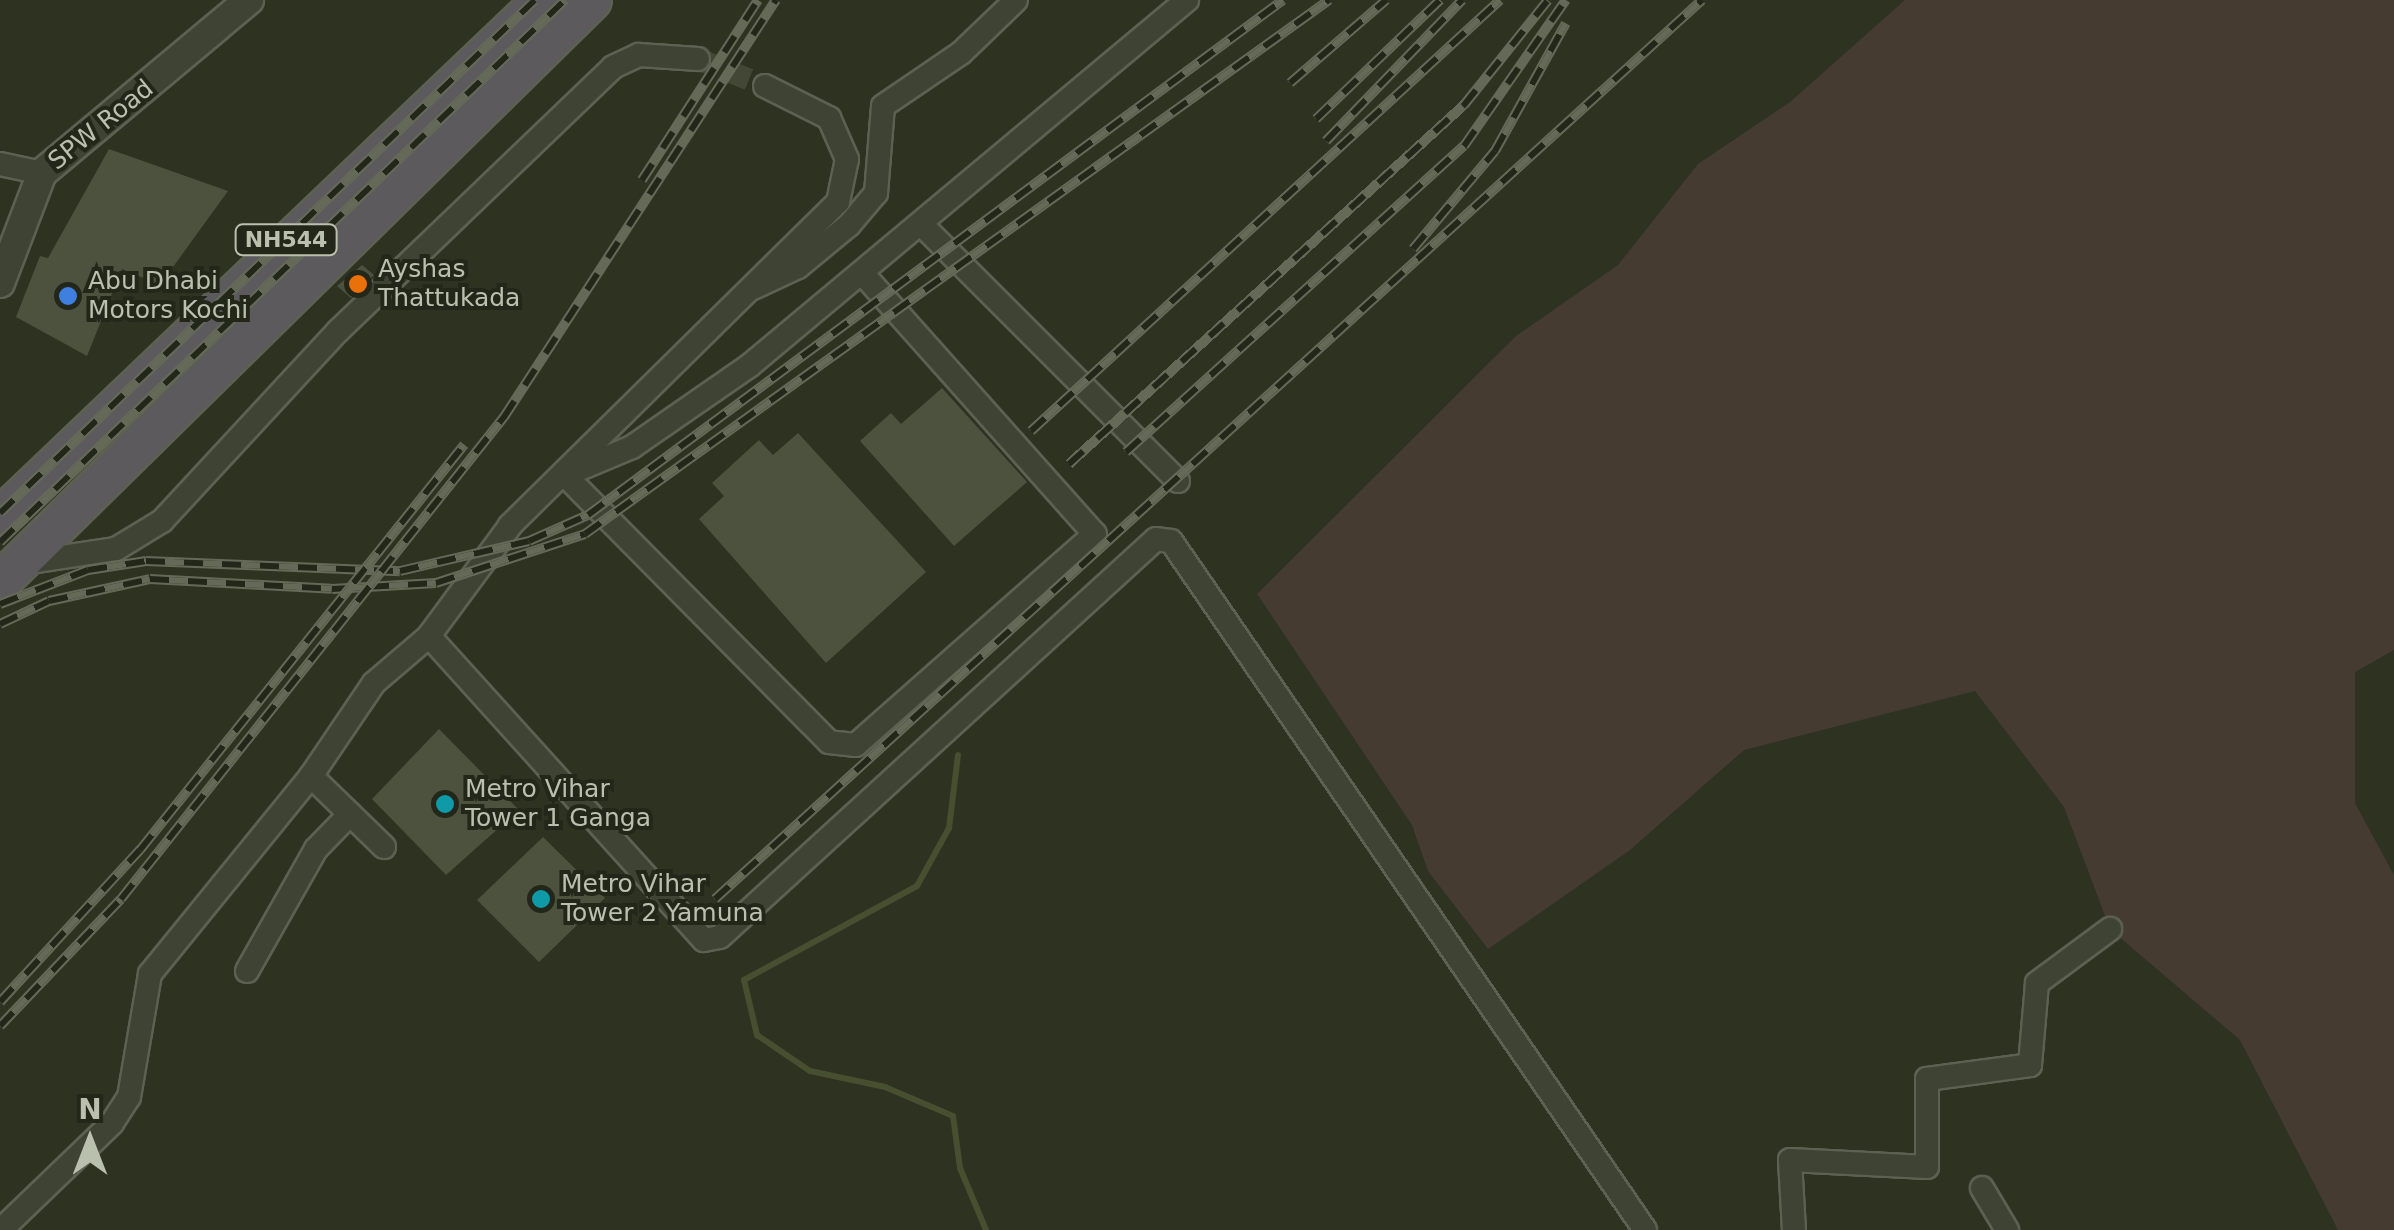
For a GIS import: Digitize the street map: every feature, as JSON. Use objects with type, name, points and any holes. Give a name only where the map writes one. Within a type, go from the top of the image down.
[{"type":"highway","name":"NH544","points":[[0,518],[543,0]]},
{"type":"highway","name":"NH544","points":[[7,568],[592,0]]},
{"type":"street","name":"SPW Road","points":[[0,283],[42,173],[249,0]]},
{"type":"street","points":[[736,296],[798,268],[849,225],[876,193],[883,106],[961,53],[1016,0]]},
{"type":"street","points":[[565,475],[632,447],[863,274],[1187,0]]},
{"type":"street","points":[[7,568],[116,549],[162,521],[338,331],[613,67],[639,55],[698,59]]},
{"type":"street","points":[[1,1230],[112,1123],[128,1097],[150,974],[311,776],[374,683],[429,636],[510,526],[565,475],[736,296],[838,202],[847,159],[829,118],[765,86]]},
{"type":"street","points":[[0,164],[42,173]]},
{"type":"street","points":[[922,226],[1178,480]]},
{"type":"street","points":[[565,475],[829,742],[856,745],[1095,534],[863,274]]},
{"type":"street","points":[[429,636],[704,940],[720,937],[1156,539],[1171,541],[1645,1230]]},
{"type":"street","points":[[311,776],[384,847]]},
{"type":"street","points":[[247,971],[316,849],[350,814]]},
{"type":"street","points":[[1794,1230],[1790,1160],[1927,1167],[1927,1079],[2030,1065],[2037,983],[2110,929]]},
{"type":"street","points":[[1982,1188],[2007,1230]]},
{"type":"shaded area","points":[[1905,0],[2394,0],[2394,650],[2355,672],[2355,803],[2394,875],[2394,1230],[2338,1230],[2240,1040],[2110,929],[2064,807],[1975,691],[1744,750],[1630,850],[1488,949],[1428,871],[1412,825],[1257,594],[1516,336],[1618,265],[1698,164],[1790,102]]},
{"type":"building","points":[[109,149],[228,191],[160,285],[122,269],[87,356],[16,317],[40,256],[48,258]]},
{"type":"building","name":"Ayshas Thattukada","points":[[362,265],[374,275],[351,298],[337,286]]},
{"type":"building","points":[[942,388],[1027,482],[954,546],[860,441],[891,413],[901,424]]},
{"type":"building","points":[[798,433],[926,572],[826,663],[699,519],[724,496],[712,483],[759,440],[773,455]]},
{"type":"building","name":"Metro Vihar Tower 1 Ganga","points":[[439,729],[519,810],[446,875],[372,799]]},
{"type":"building","name":"Metro Vihar Tower 2 Yamuna","points":[[543,837],[605,898],[539,962],[477,900]]},
{"type":"waterway","points":[[958,755],[949,828],[917,886],[744,980],[757,1035],[810,1071],[885,1087],[953,1116],[960,1168],[986,1230]]},
{"type":"tunnel","points":[[698,59],[765,86]]},
{"type":"railway","points":[[0,513],[535,0]]},
{"type":"railway","points":[[0,542],[565,0]]},
{"type":"railway","points":[[642,180],[758,0]]},
{"type":"railway","points":[[0,1026],[121,899],[504,417],[776,0]]},
{"type":"railway","points":[[0,604],[88,570],[146,561],[400,571],[529,541],[588,515],[1283,0]]},
{"type":"railway","points":[[0,624],[49,601],[150,579],[332,589],[436,583],[585,534],[1329,0]]},
{"type":"railway","points":[[1290,83],[1386,0]]},
{"type":"railway","points":[[1316,119],[1440,0]]},
{"type":"railway","points":[[1326,141],[1462,0]]},
{"type":"railway","points":[[1031,431],[1500,0]]},
{"type":"railway","points":[[1069,464],[1464,105],[1548,0]]},
{"type":"railway","points":[[1126,452],[1464,146],[1566,0]]},
{"type":"railway","points":[[715,899],[1702,0]]},
{"type":"railway","points":[[1413,249],[1495,151],[1566,23]]},
{"type":"railway","points":[[0,1002],[140,850],[464,445]]},
{"type":"place","name":"Ayshas Thattukada","points":[[358,284]]},
{"type":"place","name":"Abu Dhabi Motors Kochi","points":[[68,296]]},
{"type":"place","name":"Metro Vihar Tower 1 Ganga","points":[[445,804]]},
{"type":"place","name":"Metro Vihar Tower 2 Yamuna","points":[[541,899]]}]
